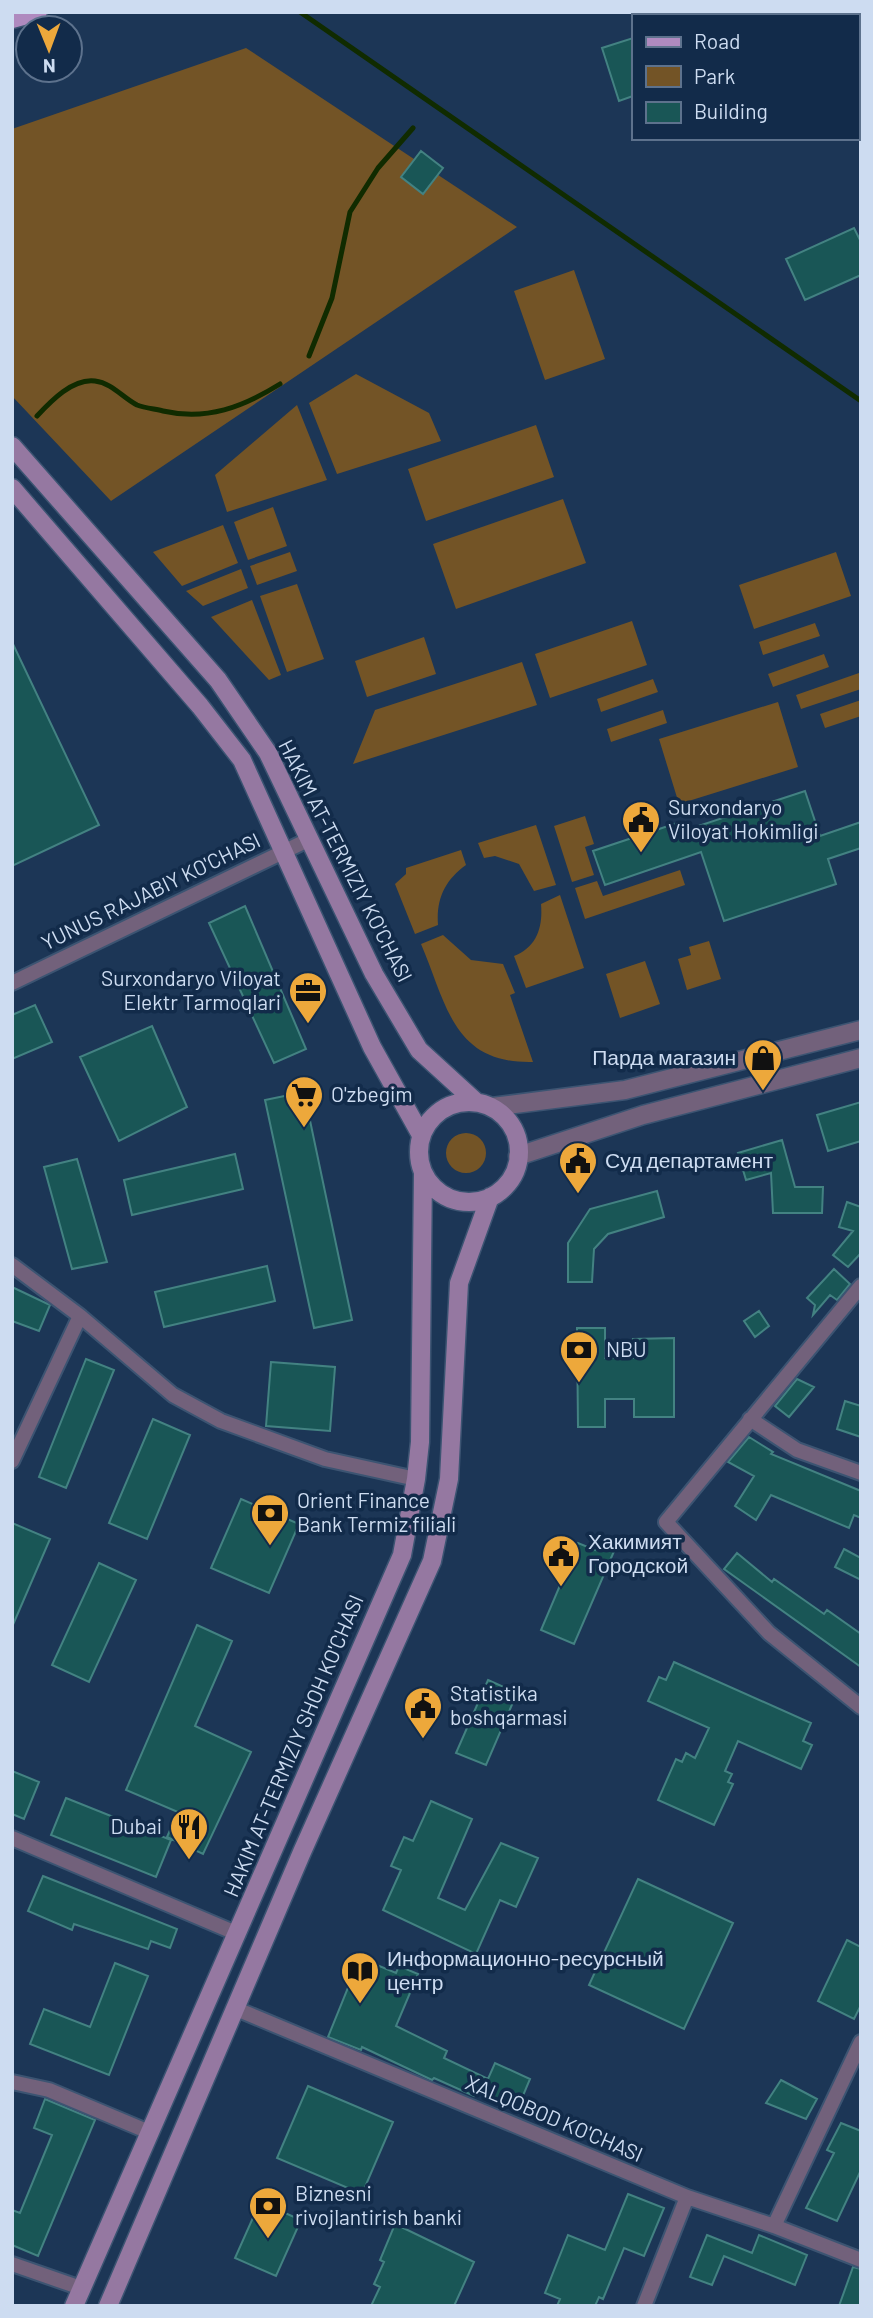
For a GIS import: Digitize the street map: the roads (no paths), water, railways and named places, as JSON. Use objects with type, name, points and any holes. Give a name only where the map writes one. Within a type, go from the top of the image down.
[{"type":"main road","points":[[12,19],[38,12]]},
{"type":"main road","name":"HAKIM AT-TERMIZIY KO'CHASI","points":[[12,446],[218,680],[268,753],[374,974],[419,1050],[484,1105]]},
{"type":"main road","points":[[12,488],[200,706],[242,760],[372,1047],[421,1135]]},
{"type":"main road","points":[[459,1102],[484,1105],[513,1128],[518,1156],[514,1173],[504,1187],[490,1197],[475,1201],[452,1198],[432,1186],[423,1173],[419,1161],[421,1135],[430,1120],[443,1109],[459,1102]]},
{"type":"main road","name":"HAKIM AT-TERMIZIY SHOH KO'CHASI","points":[[74,2306],[238,1934],[323,1730],[402,1555],[420,1442],[423,1173]]},
{"type":"main road","points":[[108,2306],[234,2008],[432,1561],[449,1479],[458,1283],[490,1197]]},
{"type":"street","name":"YUNUS RAJABIY KO'CHASI","points":[[12,983],[310,839]]},
{"type":"street","points":[[484,1105],[625,1090],[861,1030]]},
{"type":"street","points":[[518,1156],[643,1115],[861,1058]]},
{"type":"street","points":[[12,1265],[80,1316],[173,1395],[221,1421],[325,1459],[416,1479]]},
{"type":"street","points":[[861,1286],[666,1522],[769,1633],[861,1707]]},
{"type":"street","points":[[12,1461],[80,1316]]},
{"type":"street","points":[[750,1419],[797,1450],[861,1473]]},
{"type":"street","points":[[12,1838],[77,1868],[238,1934]]},
{"type":"street","name":"XALQOBOD KO'CHASI","points":[[234,2008],[687,2197],[774,2225],[861,2260]]},
{"type":"street","points":[[774,2225],[861,2042]]},
{"type":"street","points":[[12,2082],[49,2090],[149,2132]]},
{"type":"street","points":[[644,2306],[687,2197]]},
{"type":"street","points":[[12,2264],[81,2288]]},
{"type":"waterway","points":[[300,12],[861,401]]},
{"type":"waterway","points":[[309,356],[332,298],[350,212],[378,168],[413,128]]},
{"type":"waterway","points":[[37,416],[63,392],[87,381],[101,382],[140,406],[179,414],[224,410],[280,384]]},
{"type":"place","name":"Surxondaryo Viloyat Hokimligi","points":[[641,854]]},
{"type":"place","name":"Surxondaryo Viloyat Elektr Tarmoqlari","points":[[308,1025]]},
{"type":"place","name":"Парда магазин","points":[[763,1092]]},
{"type":"place","name":"O'zbegim","points":[[304,1129]]},
{"type":"place","name":"Суд департамент","points":[[578,1195]]},
{"type":"place","name":"NBU","points":[[579,1384]]},
{"type":"place","name":"Orient Finance Bank Termiz filiali","points":[[270,1547]]},
{"type":"place","name":"Хакимият Городской","points":[[561,1588]]},
{"type":"place","name":"Statistika boshqarmasi","points":[[423,1740]]},
{"type":"place","name":"Dubai","points":[[189,1861]]},
{"type":"place","name":"Информационно-ресурсный центр","points":[[360,2005]]},
{"type":"place","name":"Biznesni rivojlantirish banki","points":[[268,2240]]}]
